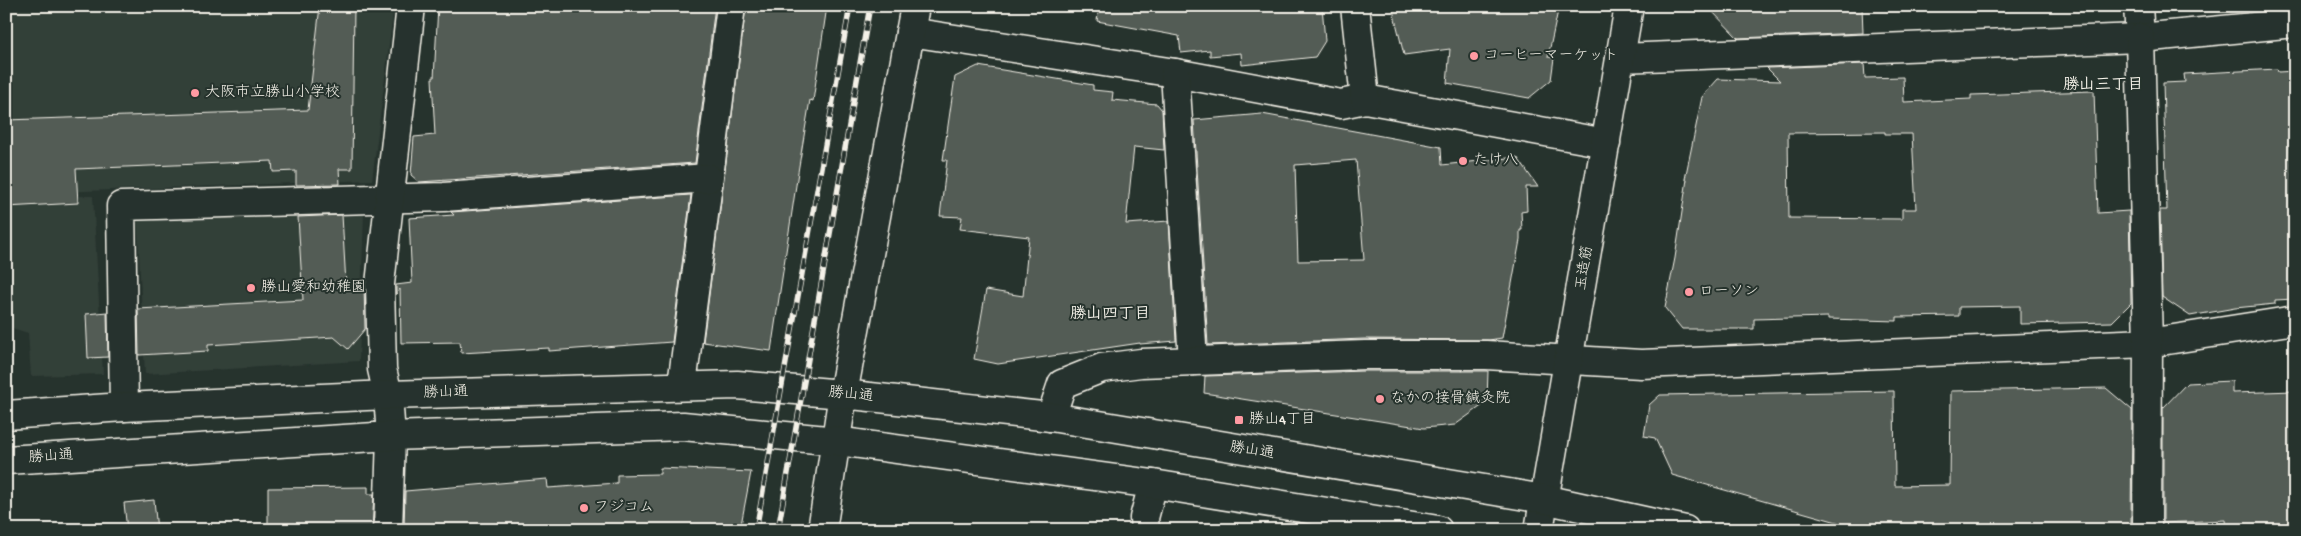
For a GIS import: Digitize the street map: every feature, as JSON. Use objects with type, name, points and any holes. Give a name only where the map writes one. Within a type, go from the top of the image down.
[{"type":"street","points":[[388,530],[391,436],[388,395],[382,369],[380,284],[411,6]]},
{"type":"street","points":[[682,385],[731,6]]},
{"type":"street","points":[[1355,6],[1365,99]]},
{"type":"street","name":"玉造筋","points":[[1539,530],[1570,360],[1629,6]]},
{"type":"street","points":[[2138,6],[2148,342],[2146,530]]},
{"type":"street","points":[[822,530],[843,394],[912,19],[1175,73],[1341,104],[1365,99],[1606,143]]},
{"type":"street","points":[[1620,58],[2140,38],[2295,23]]},
{"type":"street","points":[[1175,73],[1193,362]]},
{"type":"street","points":[[124,406],[121,206],[444,196],[708,178]]},
{"type":"street","points":[[1051,417],[1062,384],[1102,368],[1141,363],[1365,355],[1486,355],[1641,364],[2148,342],[2295,320]]},
{"type":"street","name":"勝山通","points":[[6,415],[124,406],[388,395],[682,385],[737,385],[843,394],[1051,417],[1544,499],[1685,530]]},
{"type":"street","name":"勝山通","points":[[6,460],[391,436],[683,426],[837,441],[1152,484],[1438,530]]},
{"type":"street","points":[[1145,530],[1144,518],[1152,484]]},
{"type":"shaded area","name":"大阪市立勝山小学校","points":[[6,6],[394,6],[372,180],[6,194]]},
{"type":"shaded area","points":[[93,196],[103,374],[31,376],[28,333],[6,326],[6,197]]},
{"type":"shaded area","name":"勝山愛和幼稚園","points":[[364,212],[359,361],[145,374],[137,215]]},
{"type":"building","points":[[320,6],[354,6],[352,169],[339,169],[340,184],[296,185],[296,171],[273,172],[272,161],[76,169],[78,203],[6,207],[6,120],[308,110]]},
{"type":"building","points":[[438,6],[543,6],[543,9],[584,6],[715,6],[695,163],[419,182],[411,175],[414,137],[435,135],[432,78],[434,78]]},
{"type":"building","points":[[746,6],[827,6],[813,101],[810,100],[798,172],[771,351],[703,342]]},
{"type":"building","points":[[1099,6],[1322,6],[1325,41],[1315,57],[1242,65],[1241,53],[1210,56],[1210,50],[1181,53],[1179,36],[1097,21]]},
{"type":"building","points":[[1392,6],[1559,6],[1548,57],[1554,58],[1551,80],[1529,98],[1447,83],[1450,49],[1404,55]]},
{"type":"building","points":[[1707,6],[1862,6],[1863,33],[1738,38]]},
{"type":"building","points":[[1864,64],[1865,78],[1903,77],[1904,102],[1971,99],[1971,95],[2094,91],[2098,213],[2129,211],[2131,303],[2112,322],[2020,324],[2020,306],[1959,307],[1959,316],[1897,317],[1897,321],[1828,319],[1828,317],[1754,319],[1754,329],[1682,329],[1665,308],[1675,258],[1687,179],[1685,179],[1702,97],[1718,79],[1780,81],[1767,68]],"holes":[[[1885,132],[1885,134],[1912,134],[1916,209],[1902,209],[1902,219],[1789,218],[1788,133]]]},
{"type":"building","points":[[978,66],[1093,85],[1093,90],[1113,92],[1112,100],[1157,104],[1162,110],[1164,150],[1134,147],[1126,224],[1169,221],[1176,341],[1140,343],[998,364],[974,359],[986,290],[1023,296],[1029,237],[960,229],[962,217],[940,216],[947,160],[943,160],[955,77]]},
{"type":"building","points":[[2277,69],[2278,72],[2295,71],[2295,145],[2290,146],[2295,202],[2295,299],[2275,300],[2275,304],[2235,308],[2190,316],[2162,297],[2160,210],[2167,210],[2163,83],[2185,82],[2184,74]]},
{"type":"building","points":[[1262,114],[1441,147],[1442,165],[1517,157],[1538,187],[1526,187],[1527,211],[1521,212],[1522,230],[1520,230],[1520,240],[1502,338],[1489,340],[1364,339],[1208,345],[1194,120]],"holes":[[[1356,160],[1364,260],[1298,261],[1295,165]]]},
{"type":"building","points":[[691,195],[672,342],[549,351],[549,348],[461,353],[460,342],[401,343],[400,289],[396,294],[396,285],[412,283],[409,218],[454,215],[451,212]]},
{"type":"building","points":[[342,215],[346,285],[364,285],[365,329],[348,349],[334,337],[208,345],[208,351],[139,355],[138,309],[303,300],[298,217]]},
{"type":"building","points":[[107,312],[108,357],[88,358],[86,314]]},
{"type":"building","points":[[1365,371],[1488,371],[1487,402],[1455,425],[1424,428],[1204,393],[1205,376]]},
{"type":"building","points":[[2232,381],[2232,393],[2295,391],[2295,465],[2291,465],[2292,530],[2226,530],[2225,520],[2163,523],[2163,408],[2187,383]]},
{"type":"building","points":[[2106,388],[2132,410],[2131,525],[2129,525],[2129,530],[1865,530],[1672,475],[1655,438],[1644,436],[1649,405],[1660,395],[1894,391],[1895,486],[1950,485],[1951,391]]},
{"type":"building","points":[[660,468],[751,472],[740,530],[404,530],[405,491],[547,479],[548,488],[617,483],[617,475],[660,474]]},
{"type":"building","points":[[368,487],[368,494],[374,494],[372,530],[268,528],[268,488]]},
{"type":"building","points":[[154,500],[157,530],[127,530],[124,503]]},
{"type":"railway","points":[[756,530],[850,6]]},
{"type":"railway","points":[[778,530],[870,6]]},
{"type":"place","name":"コーヒーマーケット","points":[[1474,56]]},
{"type":"place","name":"大阪市立勝山小学校","points":[[195,93]]},
{"type":"place","name":"たけ八","points":[[1463,161]]},
{"type":"place","name":"勝山愛和幼稚園","points":[[251,288]]},
{"type":"place","name":"ローソン","points":[[1689,292]]},
{"type":"place","name":"なかの接骨鍼灸院","points":[[1380,399]]},
{"type":"place","name":"勝山4丁目","points":[[1239,420]]},
{"type":"place","name":"フジコム","points":[[584,508]]},
{"type":"district","name":"勝山三丁目","points":[[2103,86]]},
{"type":"district","name":"勝山四丁目","points":[[1110,315]]}]
